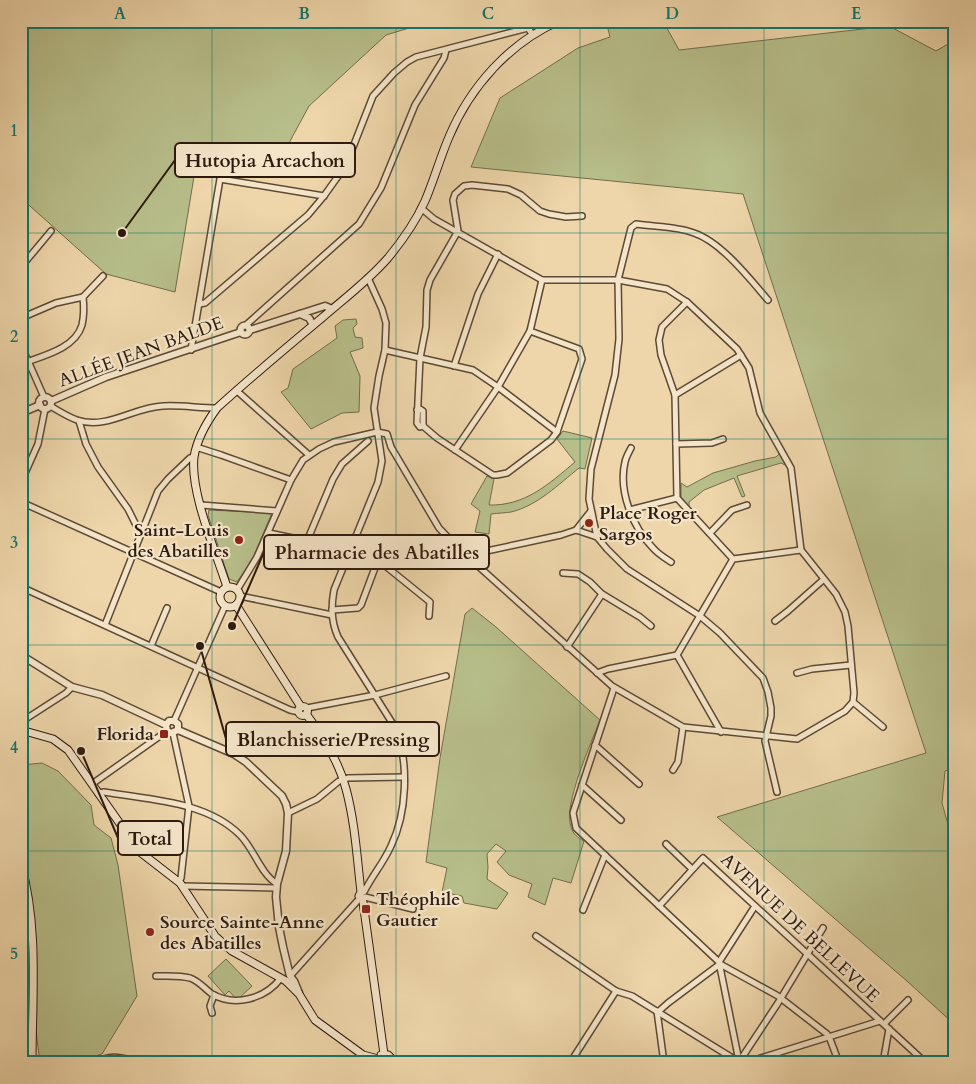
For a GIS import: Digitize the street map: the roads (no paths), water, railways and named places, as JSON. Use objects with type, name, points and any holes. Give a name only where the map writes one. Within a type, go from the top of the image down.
[{"type":"main road","points":[[236,605],[231,607],[225,606],[220,600],[224,590],[194,472],[196,448],[206,422],[217,408],[332,310],[379,267],[403,238],[419,211],[450,135],[464,108],[490,71],[510,51],[532,34],[559,21]]},
{"type":"main road","points":[[224,590],[232,587],[239,593],[236,605],[303,710],[322,736],[344,779],[350,805],[384,1054]]},
{"type":"main road","points":[[21,730],[44,736],[62,745],[75,759],[140,852],[180,884],[215,936],[232,952],[286,978],[299,994],[314,1020],[363,1055],[378,1061],[380,1055],[384,1054],[390,1056],[390,1063]]},
{"type":"main road","points":[[21,864],[27,884],[32,929],[32,1063]]},
{"type":"street","points":[[199,304],[205,303],[308,215],[324,196],[346,166],[370,102],[387,79],[412,59],[528,28],[532,34]]},
{"type":"street","points":[[248,328],[355,228],[369,209],[381,188],[416,106],[444,58],[446,50]]},
{"type":"street","points":[[295,159],[328,163],[342,171]]},
{"type":"street","points":[[191,350],[220,179],[324,196]]},
{"type":"street","points":[[530,331],[579,349],[582,359],[557,432],[551,440],[507,474],[493,475],[423,426],[420,427],[417,423],[420,358],[426,327],[427,290],[430,280],[458,232],[453,200],[455,194],[464,186],[472,185],[513,190],[540,211],[566,217],[582,216]]},
{"type":"street","points":[[269,533],[307,541],[333,479],[342,464],[367,438],[377,432],[387,434],[391,447],[440,528],[474,563],[614,688],[683,727],[797,739],[845,710],[853,702],[852,665],[845,612],[836,594],[801,550],[791,468],[760,413],[749,368],[736,348],[687,302],[667,289],[618,280],[542,280],[419,211]]},
{"type":"street","points":[[768,300],[713,242],[693,232],[684,230],[636,224],[631,228],[618,280],[619,339],[615,375],[590,469],[589,499],[597,537],[607,549],[627,569],[700,616],[720,633],[763,678],[771,708],[765,741],[777,792]]},
{"type":"street","points":[[21,267],[51,231]]},
{"type":"street","points":[[454,366],[478,294],[498,254]]},
{"type":"street","points":[[21,318],[56,303],[83,297],[103,276]]},
{"type":"street","points":[[156,976],[177,976],[192,979],[222,999],[235,1001],[250,999],[262,993],[286,978],[362,895],[391,847],[399,828],[403,804],[404,777],[402,745],[396,729],[338,637],[334,627],[331,605],[334,590],[378,482],[382,461],[374,408],[385,350],[386,323],[368,278]]},
{"type":"street","points":[[455,450],[498,387],[530,331],[542,280]]},
{"type":"street","points":[[21,364],[67,345],[76,337],[82,326],[84,314],[83,297]]},
{"type":"street","points":[[687,302],[662,327],[658,340],[661,355],[675,395],[677,498],[733,559]]},
{"type":"street","name":"ALLÉE JEAN BALDE","points":[[21,413],[47,405],[106,377],[241,332],[242,327],[248,328],[325,306],[332,310]]},
{"type":"street","points":[[300,314],[309,318],[313,326]]},
{"type":"street","points":[[21,345],[44,397],[40,401],[78,421],[95,423],[110,421],[134,412],[163,406],[217,408]]},
{"type":"street","points":[[385,350],[473,370],[557,432]]},
{"type":"street","points":[[675,395],[741,355]]},
{"type":"street","points":[[237,391],[309,455]]},
{"type":"street","points":[[21,482],[38,444],[47,405]]},
{"type":"street","points":[[78,421],[86,444],[98,467],[128,509],[141,535]]},
{"type":"street","points":[[380,439],[367,438],[334,442],[303,460],[291,480],[269,533],[239,593],[332,613],[361,605],[376,565],[383,564],[430,602],[429,616]]},
{"type":"street","points":[[676,444],[712,443],[723,439]]},
{"type":"street","points":[[381,447],[391,447]]},
{"type":"street","points":[[196,448],[291,480]]},
{"type":"street","points":[[630,448],[625,462],[624,473],[630,510],[652,548],[671,562]]},
{"type":"street","points":[[105,625],[158,491],[190,458],[194,457]]},
{"type":"street","points":[[630,510],[677,498]]},
{"type":"street","points":[[21,502],[133,553],[224,590]]},
{"type":"street","points":[[201,505],[277,511]]},
{"type":"street","points":[[710,533],[732,510],[746,505]]},
{"type":"street","points":[[576,530],[591,511]]},
{"type":"street","points":[[458,548],[482,552],[576,530],[597,537]]},
{"type":"street","points":[[733,559],[801,550]]},
{"type":"street","points":[[474,563],[482,552]]},
{"type":"street","points":[[597,673],[677,655],[733,559]]},
{"type":"street","points":[[563,573],[578,574],[590,582],[602,594],[640,617],[651,626]]},
{"type":"street","points":[[775,621],[824,580]]},
{"type":"street","points":[[21,587],[290,710],[303,710],[375,695],[446,676]]},
{"type":"street","points":[[567,647],[602,594]]},
{"type":"street","points":[[92,784],[178,724],[174,721],[225,606]]},
{"type":"street","points":[[151,646],[168,608]]},
{"type":"street","points":[[21,654],[72,687],[102,695],[171,730],[234,754],[246,762],[282,796],[288,813],[286,851],[276,886],[286,978]]},
{"type":"street","points":[[677,655],[721,732]]},
{"type":"street","points":[[797,673],[812,669],[852,665]]},
{"type":"street","points":[[21,722],[66,693],[72,687]]},
{"type":"street","points":[[614,688],[573,813],[573,821],[576,828],[719,963],[781,998],[829,1037],[839,1063]]},
{"type":"street","points":[[853,702],[883,727]]},
{"type":"street","points":[[673,770],[678,762],[683,727]]},
{"type":"street","points":[[171,730],[188,806],[180,884],[276,886]]},
{"type":"street","points":[[595,746],[639,784]]},
{"type":"street","points":[[288,813],[317,799],[344,779],[404,777]]},
{"type":"street","points":[[582,784],[621,820]]},
{"type":"street","points":[[98,793],[104,792],[188,806],[218,818],[239,834],[249,845],[276,886]]},
{"type":"street","points":[[666,844],[692,870]]},
{"type":"street","points":[[583,910],[605,855]]},
{"type":"street","name":"AVENUE DE BELLEVUE","points":[[660,906],[703,858],[926,1063]]},
{"type":"street","points":[[360,880],[366,883],[369,882]]},
{"type":"street","points":[[362,895],[413,909]]},
{"type":"street","points":[[658,1012],[719,963],[755,906]]},
{"type":"street","points":[[737,1058],[781,998],[823,928]]},
{"type":"street","points":[[536,936],[616,990],[632,996],[737,1058],[748,1062],[882,1022],[908,1000]]},
{"type":"street","points":[[719,963],[737,1058]]},
{"type":"street","points":[[570,1063],[616,990]]},
{"type":"street","points":[[212,1013],[210,1006],[214,995]]},
{"type":"street","points":[[658,1012],[664,1063]]},
{"type":"street","points":[[882,1063],[889,1029]]},
{"type":"street","points":[[96,1063],[99,1060],[115,1057],[140,1063]]},
{"type":"place","name":"Hutopia Arcachon","points":[[122,233]]},
{"type":"place","name":"Place Roger Sargos","points":[[589,523]]},
{"type":"place","name":"Saint-Louis des Abatilles","points":[[239,540]]},
{"type":"place","name":"Pharmacie des Abatilles","points":[[232,626]]},
{"type":"place","name":"Blanchisserie/Pressing","points":[[200,646]]},
{"type":"place","name":"Florida","points":[[164,734]]},
{"type":"place","name":"Total","points":[[81,751]]},
{"type":"place","name":"Théophile Gautier","points":[[366,909]]},
{"type":"place","name":"Source Sainte-Anne des Abatilles","points":[[150,932]]}]
